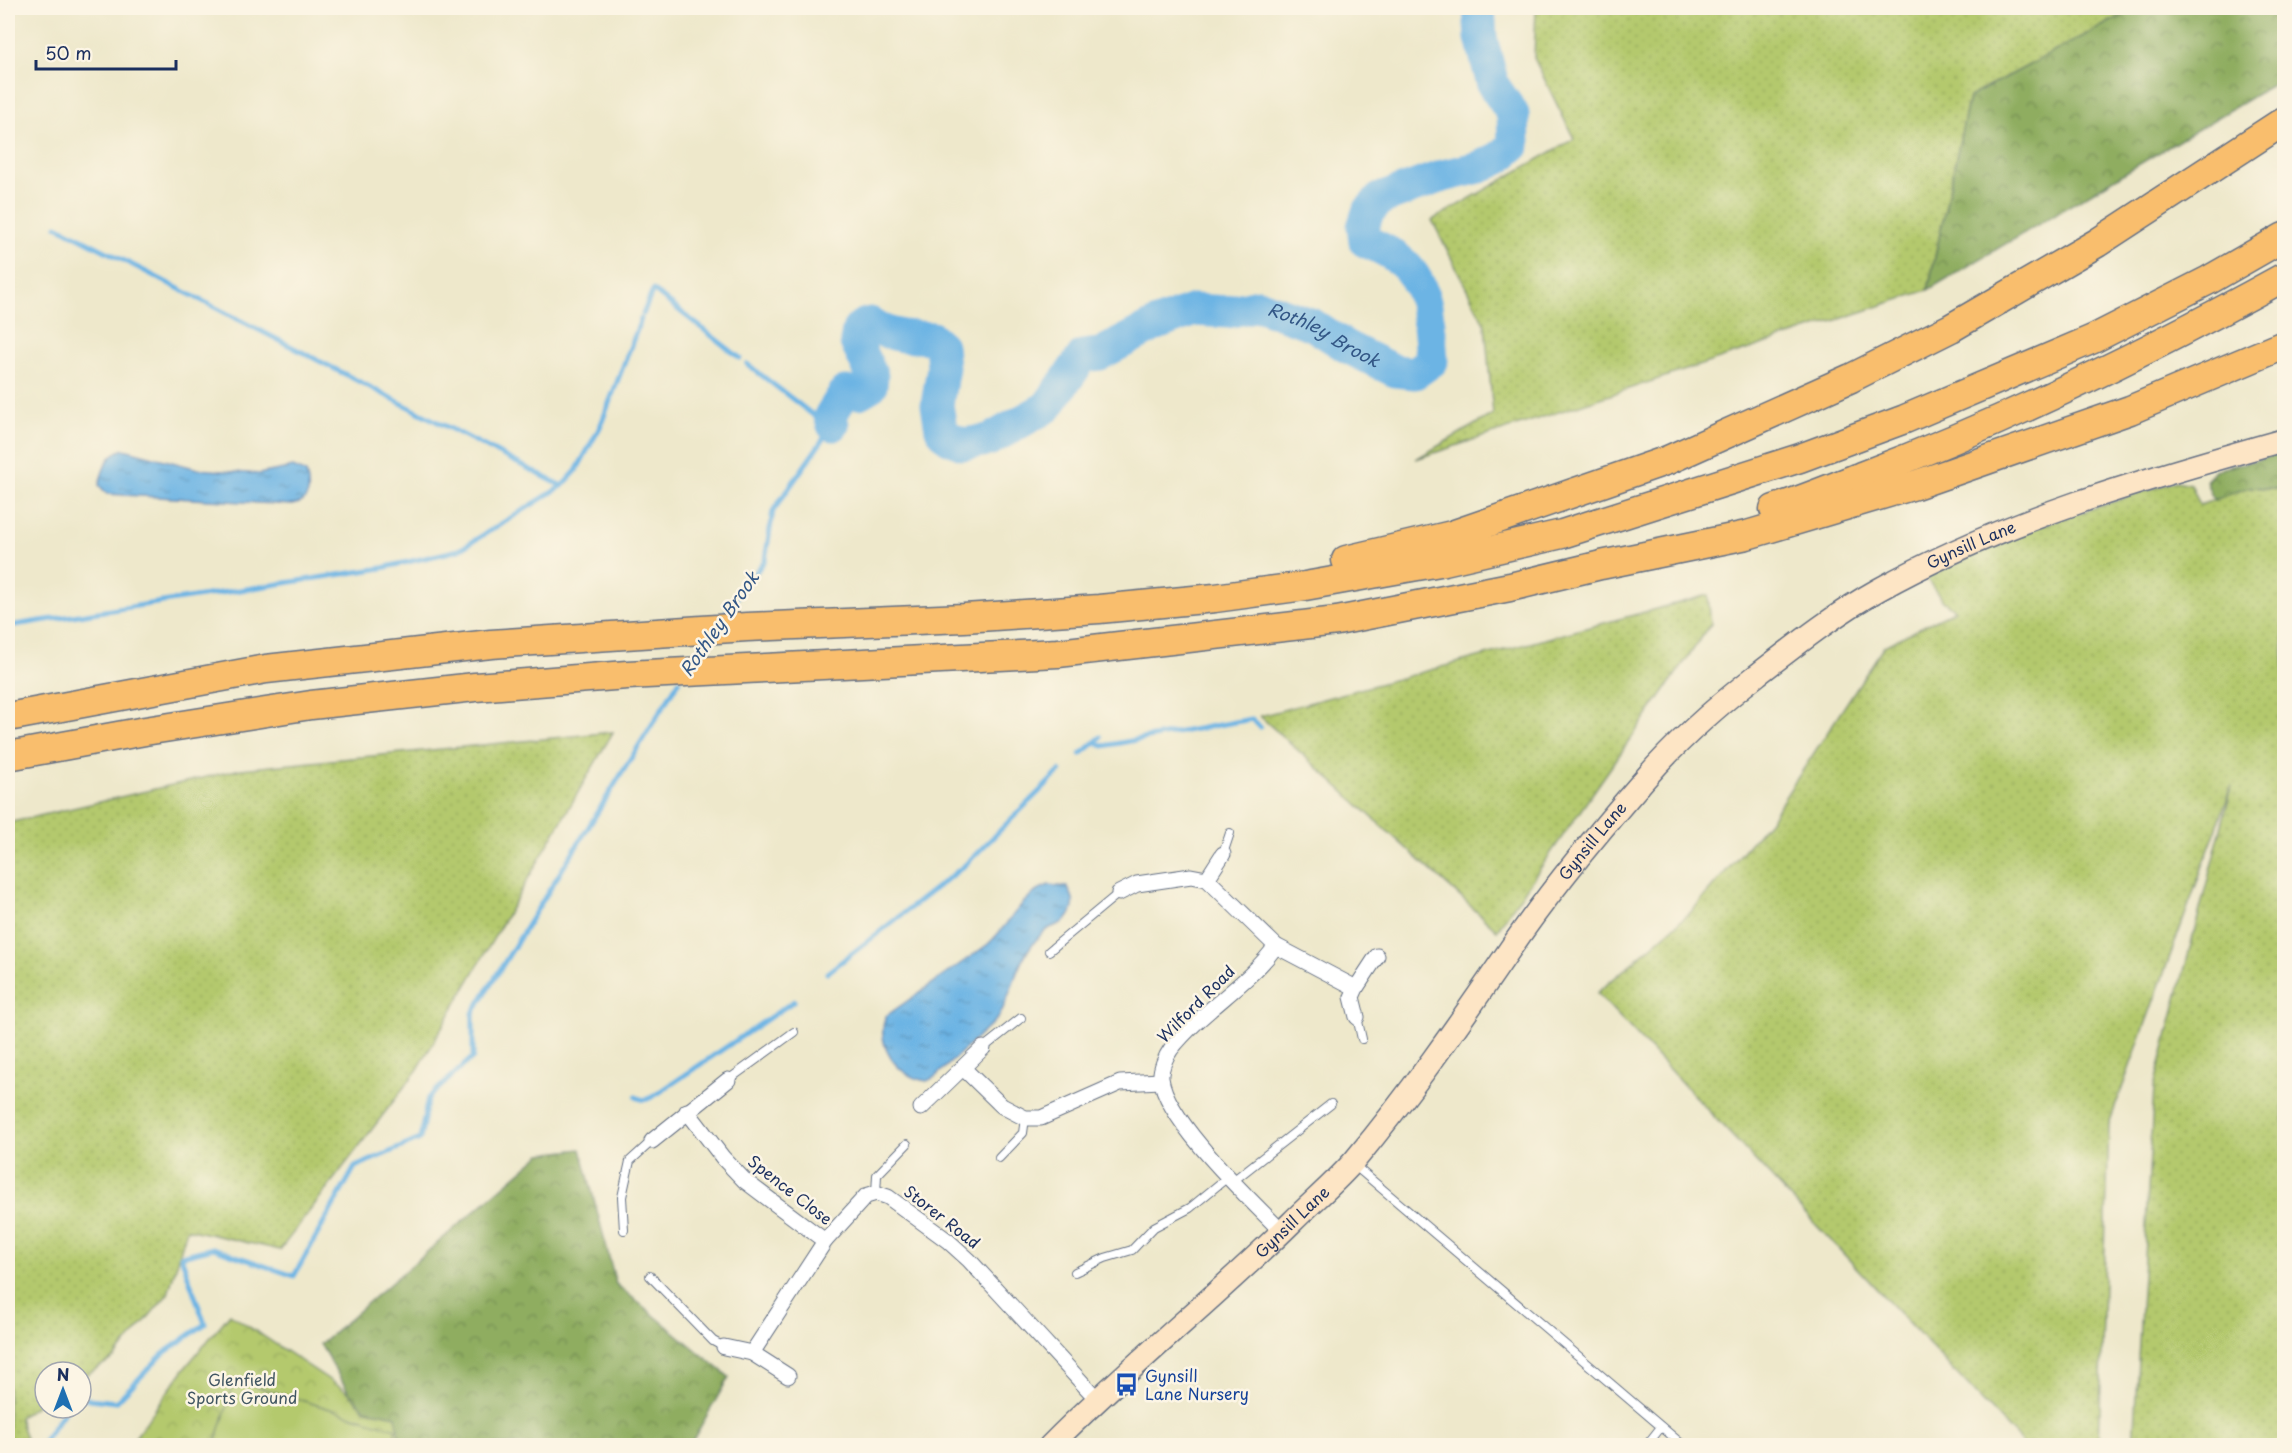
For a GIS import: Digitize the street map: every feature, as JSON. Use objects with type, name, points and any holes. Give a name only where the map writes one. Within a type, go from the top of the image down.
[{"type":"highway","points":[[1099,609],[1300,572],[1452,535],[1668,460],[1851,378],[1950,328],[2097,243],[2284,121]]},
{"type":"highway","points":[[8,717],[266,669],[491,644],[747,627],[1099,609],[1271,590],[1440,562],[1562,534],[1811,454],[1989,384],[2093,339],[2209,280],[2284,237]]},
{"type":"highway","points":[[1601,565],[1781,507],[1946,444],[2055,396],[2148,351],[2284,277]]},
{"type":"highway","points":[[8,756],[145,731],[311,705],[475,687],[739,669],[1058,653],[1337,621],[1510,587],[1601,565],[1747,535],[1915,485],[2130,410],[2284,345]]},
{"type":"highway","points":[[8,767],[145,731]]},
{"type":"street","name":"Gynsill Lane","points":[[1050,1446],[1097,1399],[1232,1280],[1352,1163],[1425,1072],[1507,952],[1580,856],[1646,777],[1685,736],[1723,702],[1806,636],[1875,591],[1949,554],[2023,521],[2173,471],[2284,440]]},
{"type":"street","points":[[1207,879],[1223,854]]},
{"type":"street","points":[[1119,893],[1137,884],[1191,876],[1207,879],[1276,945],[1356,988]]},
{"type":"street","name":"Wilford Road","points":[[1161,1081],[1161,1071],[1170,1050],[1262,965],[1276,945]]},
{"type":"street","points":[[1357,1017],[1352,997],[1377,956]]},
{"type":"street","points":[[921,1108],[983,1048]]},
{"type":"street","points":[[963,1068],[1002,1106],[1025,1118],[1041,1118],[1120,1083],[1161,1081],[1176,1116],[1231,1179],[1282,1232]]},
{"type":"street","points":[[652,1141],[728,1080]]},
{"type":"street","name":"Spence Close","points":[[687,1111],[723,1158],[745,1180],[825,1241]]},
{"type":"street","name":"Storer Road","points":[[752,1353],[825,1241],[866,1196],[876,1193],[888,1197],[948,1241],[969,1260],[1097,1399]]},
{"type":"street","points":[[724,1347],[752,1353],[788,1376]]},
{"type":"lane","points":[[1223,854],[1230,833]]},
{"type":"lane","points":[[1049,951],[1119,893]]},
{"type":"lane","points":[[1357,1017],[1362,1039]]},
{"type":"lane","points":[[983,1048],[1021,1018]]},
{"type":"lane","points":[[728,1080],[794,1032]]},
{"type":"lane","points":[[1075,1272],[1106,1258],[1132,1250],[1154,1227],[1190,1208],[1331,1104]]},
{"type":"lane","points":[[999,1158],[1023,1133],[1025,1118]]},
{"type":"lane","points":[[624,1230],[622,1197],[630,1161],[652,1141]]},
{"type":"lane","points":[[876,1193],[877,1175],[907,1144]]},
{"type":"lane","points":[[1352,1163],[1684,1446]]},
{"type":"lane","points":[[650,1276],[713,1341],[724,1347]]},
{"type":"lane","points":[[1646,1446],[1661,1427]]},
{"type":"green space","points":[[1536,8],[2136,8],[1969,97],[1928,290],[1416,459],[1493,414],[1485,325],[1432,220],[1574,139],[1534,58]]},
{"type":"green space","points":[[2136,8],[2284,8],[2284,78],[1928,290],[1969,97]]},
{"type":"green space","points":[[2284,453],[2284,489],[2250,487],[2213,500],[2206,481],[2216,470]]},
{"type":"green space","points":[[2176,481],[2191,484],[2200,505],[2250,487],[2284,489],[2284,1445],[2133,1445],[2154,1087],[2232,786],[2109,1124],[2099,1445],[2024,1445],[1597,993],[1691,912],[1770,820],[1884,646],[1955,610],[1943,601],[1926,578],[2040,526]]},
{"type":"green space","points":[[1708,595],[1711,624],[1497,930],[1260,716]]},
{"type":"green space","points":[[613,732],[418,1069],[280,1250],[187,1229],[168,1294],[114,1358],[93,1371],[93,1360],[33,1360],[33,1408],[19,1417],[28,1445],[8,1445],[8,823],[241,769]]},
{"type":"green space","points":[[581,1149],[616,1284],[729,1377],[690,1445],[400,1445],[396,1416],[365,1410],[349,1393],[320,1344],[541,1154]]},
{"type":"green space","name":"Glenfield Sports Ground","points":[[230,1314],[349,1393],[365,1410],[396,1416],[400,1445],[129,1446],[184,1369]]},
{"type":"green space","points":[[235,1380],[396,1429],[391,1445],[215,1445]]},
{"type":"water","points":[[124,449],[198,469],[259,474],[293,467],[306,473],[308,494],[303,501],[292,505],[107,494],[99,485],[104,468],[113,454]]},
{"type":"water","points":[[1049,885],[1067,887],[1073,900],[1073,909],[1066,920],[1041,934],[1026,953],[998,1018],[935,1077],[927,1081],[916,1079],[898,1067],[886,1049],[883,1038],[886,1016],[987,945],[1023,903]]},
{"type":"waterway","name":"Rothley Brook","points":[[833,425],[830,416],[845,392],[859,393],[871,386],[872,376],[856,342],[858,330],[870,323],[886,332],[902,336],[932,338],[941,346],[943,367],[937,405],[941,429],[949,438],[963,444],[989,440],[1047,407],[1083,356],[1100,354],[1157,324],[1194,310],[1228,312],[1258,305],[1313,325],[1347,347],[1395,371],[1415,373],[1432,361],[1428,319],[1422,292],[1409,269],[1398,259],[1365,241],[1363,227],[1368,212],[1380,199],[1443,176],[1480,167],[1499,158],[1514,145],[1513,114],[1493,85],[1481,38],[1479,8]]},
{"type":"waterway","points":[[57,226],[562,486]]},
{"type":"waterway","points":[[643,314],[653,290],[740,358]]},
{"type":"waterway","points":[[8,626],[382,568],[459,550],[562,486],[576,471],[600,427],[641,319]]},
{"type":"waterway","points":[[747,364],[831,429]]},
{"type":"waterway","name":"Rothley Brook","points":[[721,619],[765,560],[773,511],[833,425]]},
{"type":"waterway","name":"Rothley Brook","points":[[693,661],[708,639]]},
{"type":"waterway","name":"Rothley Brook","points":[[93,1399],[116,1402],[164,1353],[205,1324],[181,1256],[213,1248],[294,1276],[355,1167],[420,1139],[428,1098],[473,1057],[473,1013],[679,681]]},
{"type":"waterway","points":[[1095,742],[1103,746],[1252,719],[1260,727]]},
{"type":"waterway","points":[[1081,754],[1101,737]]},
{"type":"waterway","points":[[827,973],[964,866],[1060,771]]},
{"type":"waterway","points":[[636,1097],[644,1100],[654,1096],[794,1001]]},
{"type":"waterway","name":"Rothley Brook","points":[[44,1446],[43,1442],[59,1420]]},
{"type":"place","name":"Gynsill Lane Nursery","points":[[1127,1385]]}]
